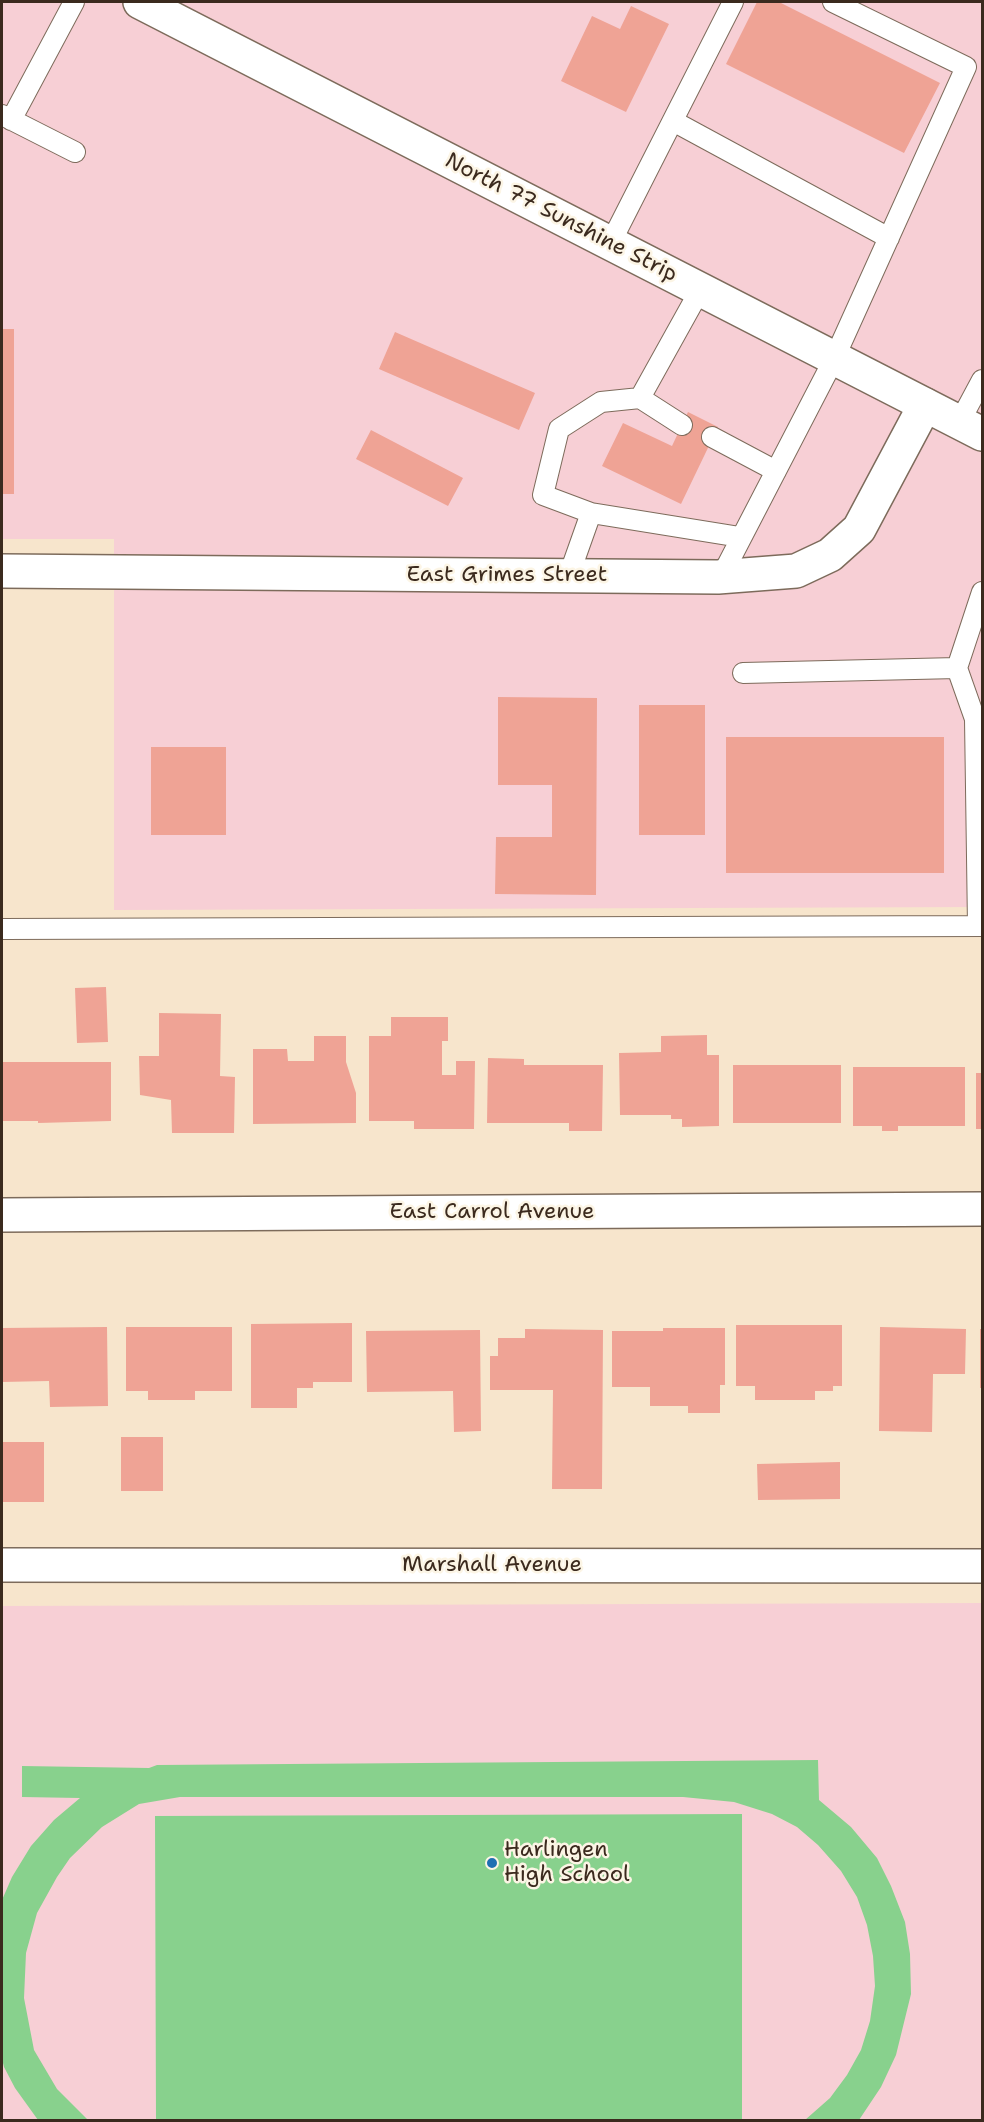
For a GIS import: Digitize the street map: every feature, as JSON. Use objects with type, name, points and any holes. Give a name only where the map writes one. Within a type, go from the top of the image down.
[{"type":"street","name":"North 77 Sunshine Strip","points":[[140,2],[971,429]]},
{"type":"street","name":"East Grimes Street","points":[[2,571],[721,577],[796,571],[830,555],[860,529],[925,405]]},
{"type":"street","name":"East Carrol Avenue","points":[[2,1215],[982,1209]]},
{"type":"street","name":"Marshall Avenue","points":[[2,1564],[982,1566]]},
{"type":"lane","points":[[74,2],[6,117],[75,152]]},
{"type":"lane","points":[[610,243],[733,2]]},
{"type":"lane","points":[[721,577],[834,359],[966,67],[833,2]]},
{"type":"lane","points":[[673,121],[889,238]]},
{"type":"lane","points":[[640,398],[700,290]]},
{"type":"lane","points":[[971,429],[982,380]]},
{"type":"lane","points":[[682,425],[640,398],[601,402],[559,429],[543,495],[591,513],[740,537]]},
{"type":"lane","points":[[712,437],[776,471]]},
{"type":"lane","points":[[569,575],[591,513]]},
{"type":"lane","points":[[2,929],[980,926],[975,719],[957,668],[982,592]]},
{"type":"lane","points":[[743,673],[957,668]]},
{"type":"shaded area","points":[[2,2],[982,2],[982,907],[114,910],[114,539],[2,539]]},
{"type":"shaded area","name":"Harlingen High School","points":[[982,1603],[982,2120],[2,2120],[2,1606]]},
{"type":"green space","points":[[818,1760],[819,1800],[851,1827],[877,1858],[905,1922],[910,1954],[911,1994],[896,2055],[881,2087],[859,2120],[805,2120],[830,2098],[847,2075],[861,2050],[870,2021],[875,1986],[873,1956],[867,1925],[857,1897],[841,1871],[818,1845],[797,1827],[772,1814],[734,1802],[683,1797],[180,1797],[139,1804],[102,1827],[70,1858],[37,1913],[26,1953],[24,1998],[34,2050],[57,2089],[88,2120],[38,2120],[15,2088],[4,2067],[2,2059],[2,1900],[12,1877],[31,1846],[54,1820],[80,1798],[22,1797],[22,1766],[149,1768],[157,1765]]},
{"type":"green space","points":[[742,1814],[742,2120],[156,2120],[155,1816]]},
{"type":"building","points":[[757,2],[779,2],[940,83],[904,153],[726,64]]},
{"type":"building","points":[[631,6],[669,24],[626,112],[561,81],[592,16],[620,29]]},
{"type":"building","points":[[2,329],[14,329],[14,494],[2,494]]},
{"type":"building","points":[[395,332],[535,393],[519,430],[379,369]]},
{"type":"building","points":[[688,412],[718,427],[681,504],[602,466],[623,423],[672,446]]},
{"type":"building","points":[[371,430],[463,478],[448,506],[356,459]]},
{"type":"building","points":[[498,697],[597,698],[596,895],[495,894],[496,837],[552,837],[552,785],[498,785]]},
{"type":"building","points":[[639,705],[705,705],[705,835],[639,835]]},
{"type":"building","points":[[726,737],[944,737],[944,873],[726,873]]},
{"type":"building","points":[[151,747],[226,747],[226,835],[151,835]]},
{"type":"building","points":[[106,987],[108,1042],[77,1043],[75,988]]},
{"type":"building","points":[[159,1013],[221,1014],[220,1076],[235,1077],[234,1133],[172,1133],[171,1100],[140,1095],[139,1056],[159,1056]]},
{"type":"building","points":[[391,1017],[448,1017],[448,1041],[442,1041],[442,1075],[456,1075],[456,1061],[475,1061],[474,1129],[414,1129],[414,1121],[369,1121],[369,1036],[391,1036]]},
{"type":"building","points":[[707,1035],[707,1055],[719,1055],[719,1126],[682,1127],[682,1119],[671,1119],[671,1115],[620,1115],[619,1053],[661,1052],[661,1036]]},
{"type":"building","points":[[314,1036],[346,1036],[346,1062],[356,1093],[356,1123],[253,1124],[253,1049],[287,1049],[288,1061],[314,1061]]},
{"type":"building","points":[[488,1058],[524,1059],[524,1065],[603,1065],[602,1131],[569,1131],[569,1123],[487,1123]]},
{"type":"building","points":[[2,1062],[111,1062],[111,1121],[38,1123],[38,1121],[2,1121]]},
{"type":"building","points":[[733,1065],[841,1065],[841,1123],[733,1123]]},
{"type":"building","points":[[853,1067],[965,1067],[965,1126],[898,1126],[898,1131],[882,1131],[882,1126],[853,1126]]},
{"type":"building","points":[[976,1073],[982,1073],[982,1129],[976,1129]]},
{"type":"building","points":[[352,1323],[352,1382],[313,1382],[313,1388],[297,1388],[297,1408],[251,1408],[251,1324]]},
{"type":"building","points":[[736,1325],[842,1325],[842,1386],[833,1386],[833,1391],[815,1391],[815,1400],[755,1400],[755,1386],[736,1386]]},
{"type":"building","points":[[107,1327],[108,1406],[50,1407],[49,1381],[2,1382],[2,1328]]},
{"type":"building","points":[[126,1327],[232,1327],[232,1391],[195,1391],[195,1400],[148,1400],[148,1391],[126,1391]]},
{"type":"building","points":[[880,1327],[966,1329],[965,1374],[933,1374],[932,1432],[879,1431]]},
{"type":"building","points":[[663,1328],[725,1328],[725,1385],[720,1385],[720,1413],[688,1413],[688,1406],[650,1406],[650,1387],[612,1387],[612,1331],[663,1331]]},
{"type":"building","points":[[525,1329],[603,1330],[602,1489],[552,1489],[553,1390],[490,1390],[490,1356],[498,1356],[498,1338],[525,1338]]},
{"type":"building","points":[[980,1329],[982,1329],[982,1388],[980,1388]]},
{"type":"building","points":[[480,1330],[481,1431],[454,1432],[453,1391],[367,1392],[366,1331]]},
{"type":"building","points":[[121,1437],[163,1437],[163,1491],[121,1491]]},
{"type":"building","points":[[2,1442],[44,1442],[44,1502],[2,1502]]},
{"type":"building","points":[[840,1462],[840,1499],[758,1500],[757,1464]]},
{"type":"place","name":"Harlingen High School","points":[[492,1863]]}]
